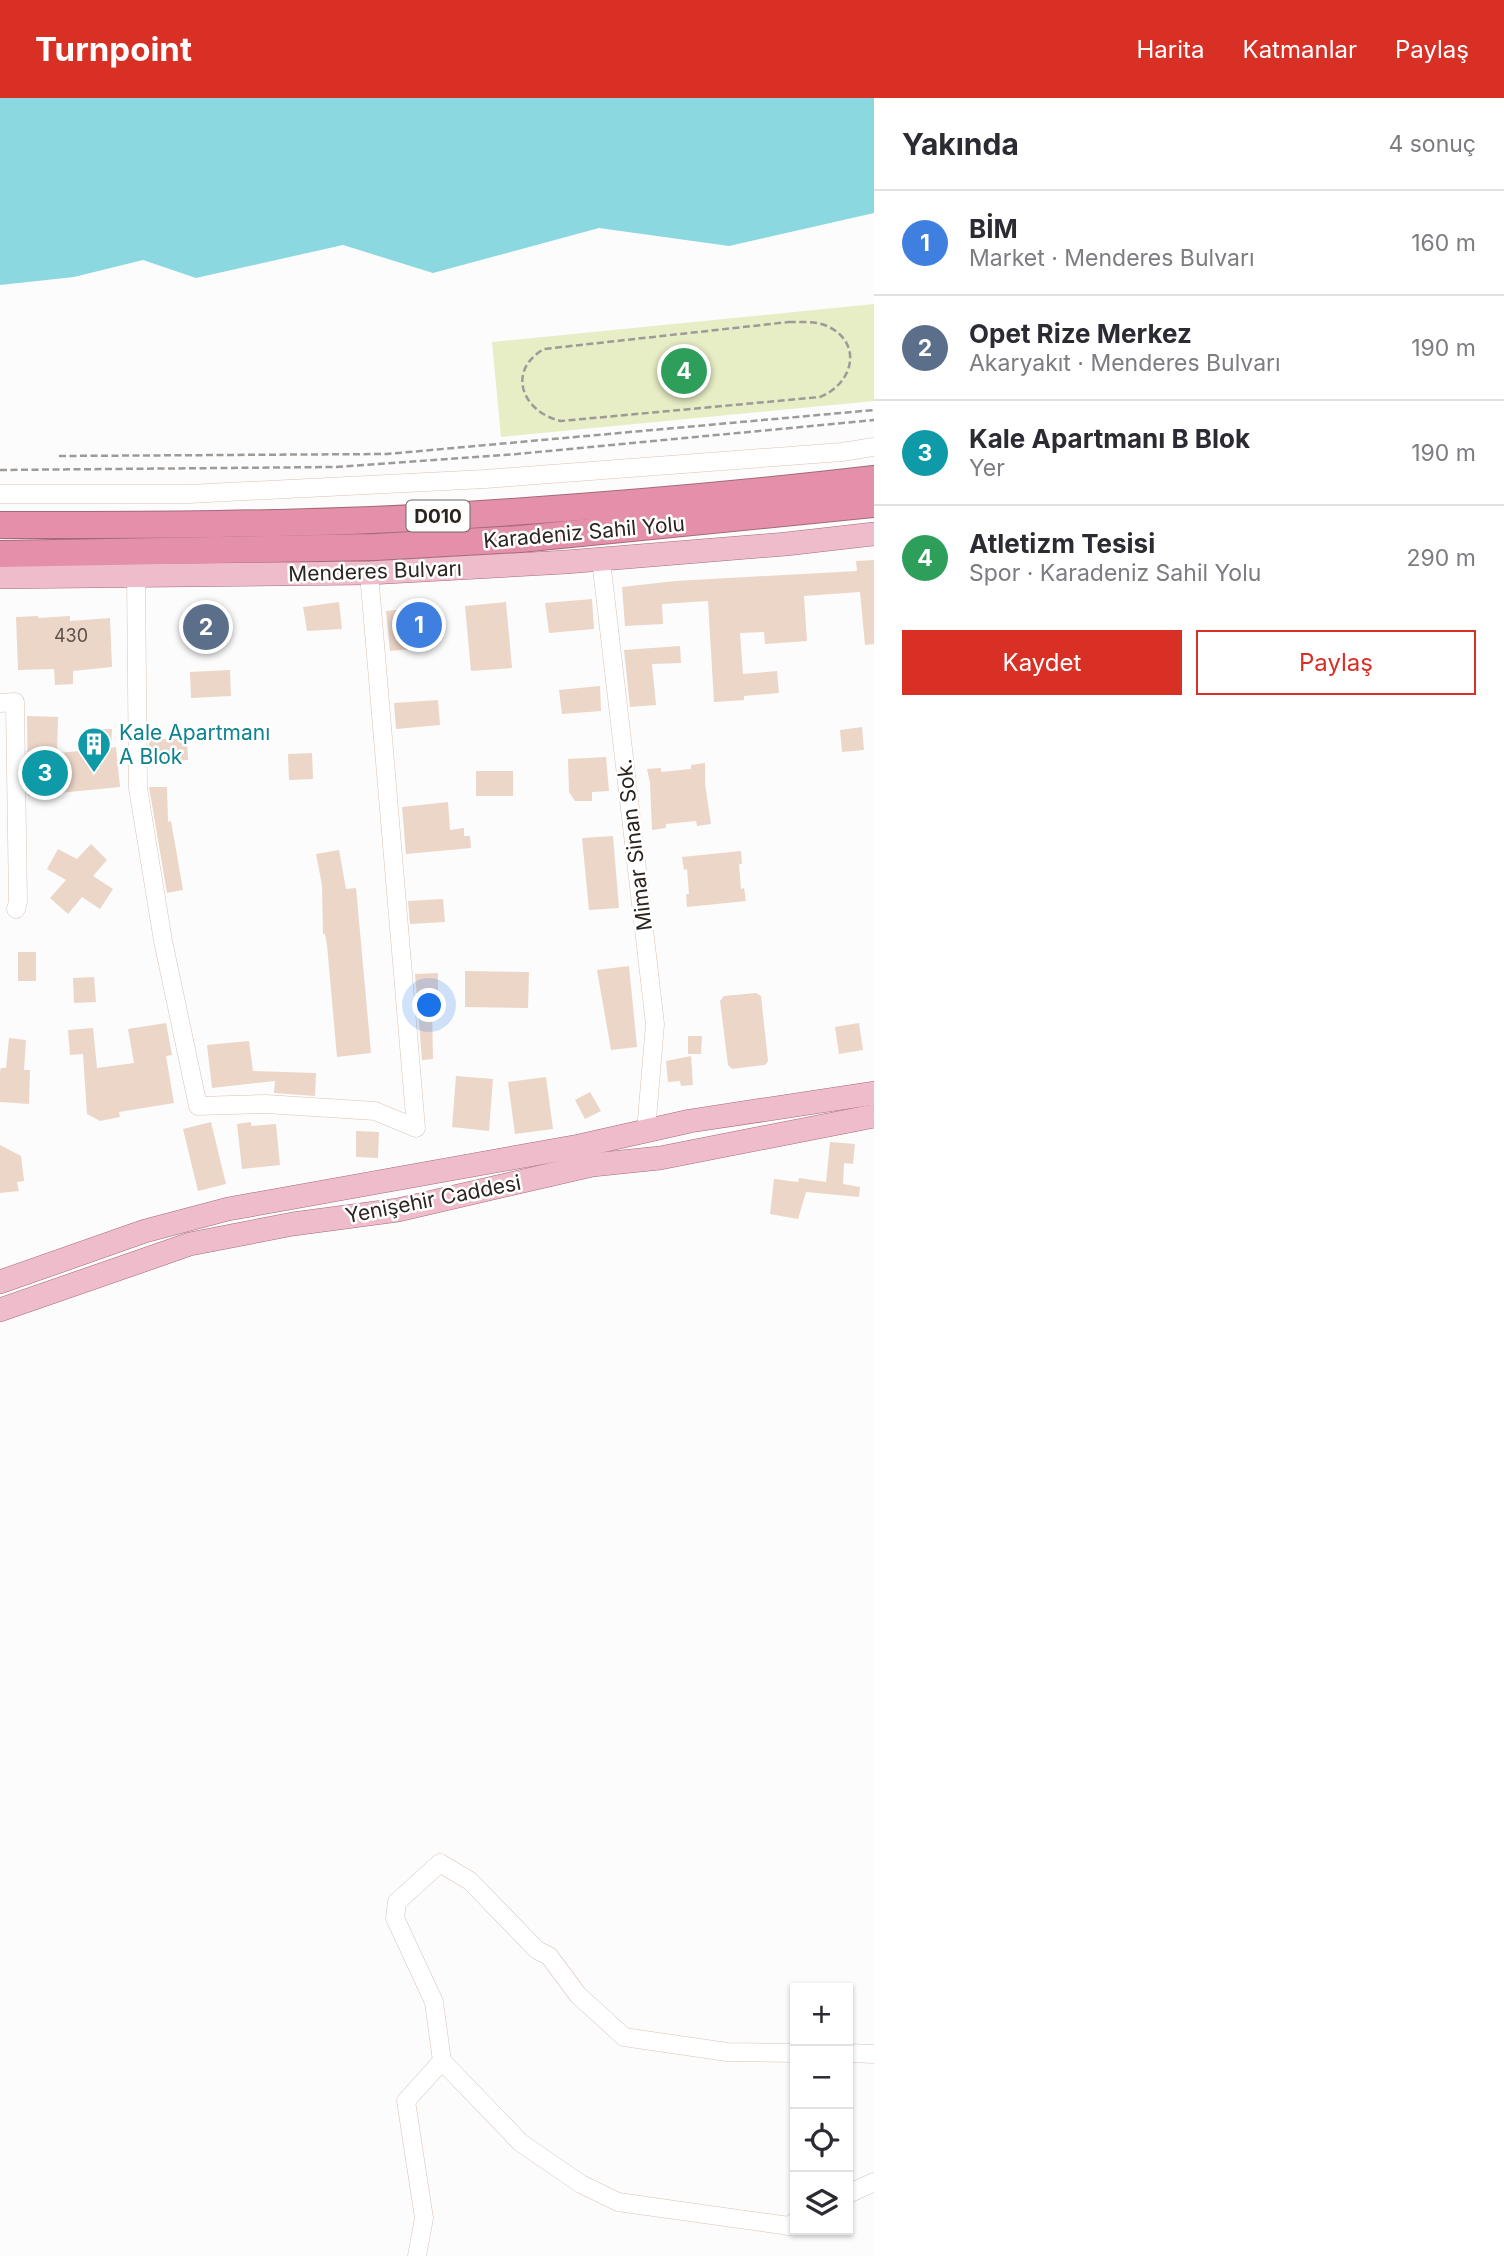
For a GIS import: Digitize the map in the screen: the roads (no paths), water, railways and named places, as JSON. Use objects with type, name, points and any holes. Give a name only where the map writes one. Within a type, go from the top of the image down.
[{"type":"highway","name":"Karadeniz Sahil Yolu","points":[[0,525],[433,517],[756,492],[874,479]]},
{"type":"highway","name":"Karadeniz Sahil Yolu","points":[[0,554],[376,547],[520,539],[874,505]]},
{"type":"main road","name":"Menderes Bulvarı","points":[[0,577],[369,573],[601,560],[874,534]]},
{"type":"main road","name":"Yenişehir Caddesi","points":[[0,1282],[145,1231],[228,1209],[579,1146],[690,1121],[874,1093]]},
{"type":"main road","name":"Yenişehir Caddesi","points":[[0,1310],[190,1244],[293,1224],[398,1210],[592,1165],[660,1158],[874,1116]]},
{"type":"street","points":[[0,494],[189,494],[485,479],[842,452],[874,447]]},
{"type":"street","name":"Mimar Sinan Sok.","points":[[601,560],[656,1024],[646,1131]]},
{"type":"street","points":[[136,575],[138,789],[163,941],[198,1106],[266,1104],[375,1111],[416,1128],[369,573]]},
{"type":"street","points":[[0,702],[15,702],[16,909]]},
{"type":"street","points":[[790,2053],[727,2052],[624,2036],[578,1995],[549,1956],[537,1950],[470,1881],[440,1863],[397,1902],[395,1919],[434,2002],[442,2061],[521,2143],[581,2185],[618,2202],[790,2225]]},
{"type":"street","points":[[853,2053],[874,2054]]},
{"type":"street","points":[[417,2256],[424,2218],[405,2101],[442,2061]]},
{"type":"street","points":[[853,2192],[874,2182]]},
{"type":"water","points":[[0,98],[874,98],[874,213],[729,246],[599,228],[433,273],[343,245],[196,278],[143,260],[74,277],[0,285]]},
{"type":"place","name":"Atletizm Tesisi","points":[[684,371]]},
{"type":"place","name":"BİM","points":[[419,625]]},
{"type":"place","name":"Opet Rize Merkez","points":[[206,627]]},
{"type":"place","name":"Kale Apartmanı B Blok","points":[[45,773]]},
{"type":"place","name":"Kale Apartmanı A Blok","points":[[94,774]]}]
